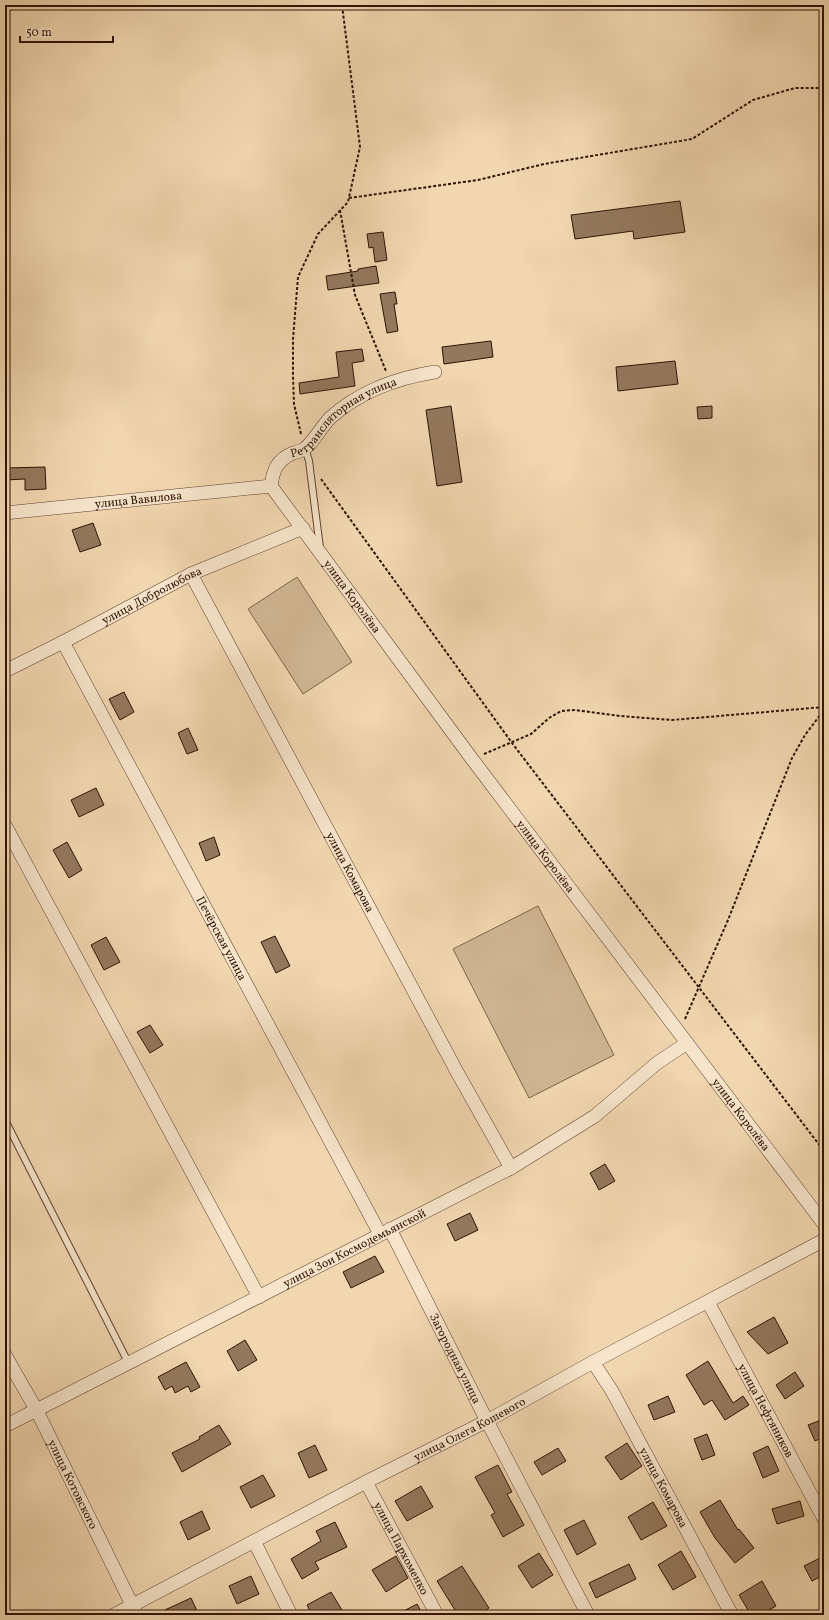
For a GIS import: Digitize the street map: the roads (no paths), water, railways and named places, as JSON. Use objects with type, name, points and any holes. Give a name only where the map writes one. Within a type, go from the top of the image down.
[{"type":"street","name":"Ретрансляторная улица","points":[[271,486],[274,470],[278,463],[285,457],[305,448],[329,419],[347,404],[367,392],[391,383],[434,372]]},
{"type":"street","name":"улица Вавилова","points":[[5,513],[271,486]]},
{"type":"street","name":"улица Королёва","points":[[271,486],[472,759],[824,1224]]},
{"type":"street","name":"улица Добролюбова","points":[[5,670],[63,642],[191,574],[303,528]]},
{"type":"street","name":"улица Комарова","points":[[191,574],[457,1072],[511,1168]]},
{"type":"street","name":"Печёрская улица","points":[[63,642],[385,1232]]},
{"type":"street","points":[[5,825],[259,1296]]},
{"type":"street","name":"улица Зои Космодемьянской","points":[[5,1426],[511,1168],[595,1116],[657,1064],[683,1038]]},
{"type":"street","name":"Загородная улица","points":[[385,1232],[487,1421],[588,1615]]},
{"type":"street","name":"улица Олега Кошевого","points":[[114,1615],[135,1610],[254,1541],[487,1421],[593,1362],[824,1240]]},
{"type":"street","name":"улица Нефтяников","points":[[708,1302],[824,1519]]},
{"type":"street","name":"улица Котовского","points":[[5,1355],[37,1411],[135,1610]]},
{"type":"street","name":"улица Комарова","points":[[593,1362],[612,1391],[732,1615]]},
{"type":"street","name":"улица Пархоменко","points":[[366,1482],[438,1615]]},
{"type":"street","points":[[254,1541],[291,1615]]},
{"type":"lane","points":[[305,448],[309,461],[320,551]]},
{"type":"lane","points":[[5,1120],[129,1364]]}]
